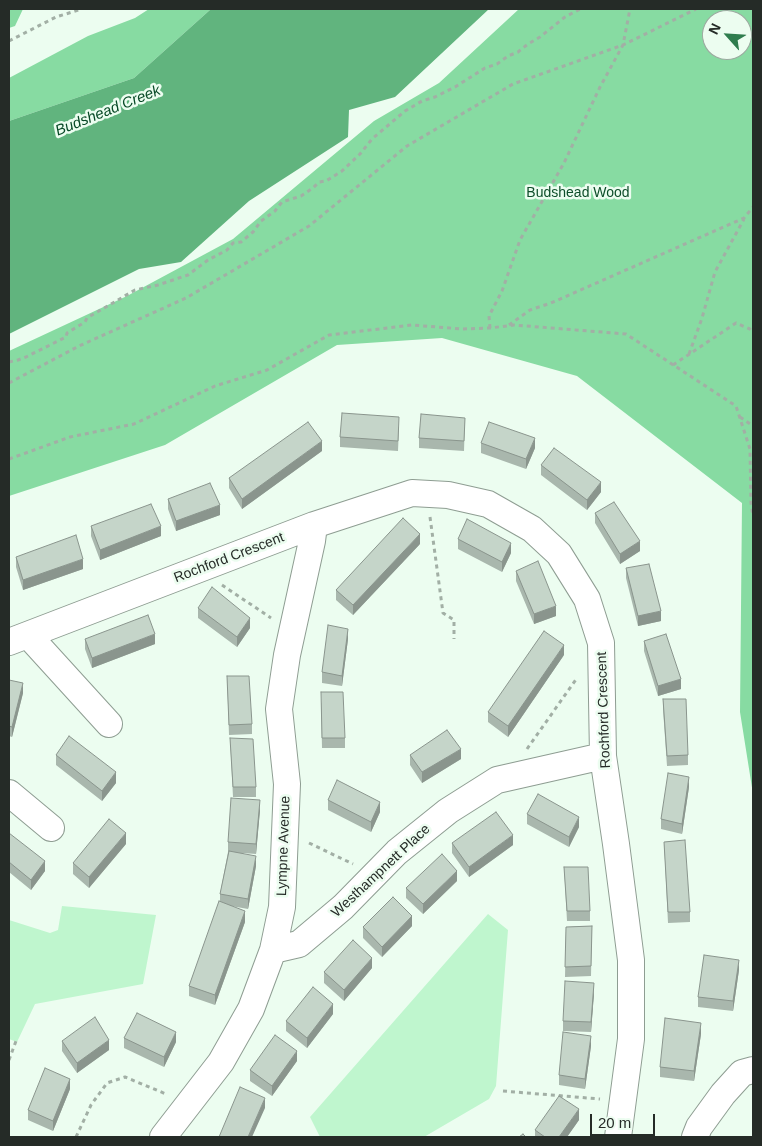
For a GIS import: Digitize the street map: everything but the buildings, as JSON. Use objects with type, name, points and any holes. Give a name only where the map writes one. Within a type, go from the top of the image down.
[{"type":"street","name":"Rochford Crescent","points":[[18,638],[314,525],[412,493],[448,495],[488,504],[532,529],[559,554],[586,599],[601,643],[603,756],[631,960],[631,1039],[616,1135]]},
{"type":"street","name":"Lympne Avenue","points":[[163,1137],[221,1062],[251,1009],[273,950],[282,907],[287,784],[279,708],[287,655],[314,525]]},
{"type":"street","points":[[18,638],[109,724]]},
{"type":"street","name":"Westhampnett Place","points":[[273,950],[300,944],[343,907],[397,852],[448,811],[496,780],[603,756]]},
{"type":"street","points":[[9,793],[51,828]]},
{"type":"street","points":[[695,1137],[699,1127],[723,1094],[742,1074],[753,1070]]},
{"type":"path","points":[[9,41],[56,17],[82,9]]},
{"type":"path","points":[[9,362],[18,360],[66,337],[67,333],[80,326],[87,318],[135,290],[188,275],[208,260],[227,250],[233,243],[241,242],[261,221],[275,211],[282,202],[300,196],[319,182],[326,181],[342,171],[360,154],[372,139],[406,111],[422,101],[435,98],[485,68],[518,52],[565,16],[580,9]]},
{"type":"path","points":[[490,328],[489,316],[502,290],[520,240],[564,163],[600,87],[623,45],[630,9]]},
{"type":"path","points":[[9,383],[80,346],[186,298],[309,226],[407,146],[514,84],[623,45],[696,9]]},
{"type":"path","points":[[688,354],[702,318],[715,272],[744,218],[753,207]]},
{"type":"path","points":[[509,325],[530,310],[551,303],[744,218]]},
{"type":"path","points":[[673,365],[736,323],[753,332]]},
{"type":"path","points":[[9,459],[70,437],[134,424],[215,386],[267,370],[329,335],[412,325],[462,328],[490,328],[509,325],[626,334],[736,406],[750,449],[753,516]]},
{"type":"path","points":[[739,416],[753,426]]},
{"type":"path","points":[[427,494],[443,613],[454,620],[454,639]]},
{"type":"path","points":[[198,570],[292,632]]},
{"type":"path","points":[[537,736],[579,675]]},
{"type":"path","points":[[285,832],[375,874]]},
{"type":"path","points":[[9,1060],[16,1041]]},
{"type":"path","points":[[76,1137],[91,1104],[107,1083],[125,1077],[165,1094],[185,1108]]},
{"type":"path","points":[[503,1091],[594,1099]]},
{"type":"shaded area","points":[[62,906],[156,915],[143,984],[35,1004],[17,1042],[9,1039],[9,920],[50,933],[58,930]]},
{"type":"shaded area","points":[[488,914],[508,930],[496,1086],[489,1099],[424,1137],[320,1137],[310,1117]]},
{"type":"green space","points":[[9,9],[23,9],[15,26],[9,28]]},
{"type":"green space","points":[[149,9],[211,9],[134,78],[9,121],[9,78],[88,36],[135,18]]},
{"type":"green space","name":"Budshead Wood","points":[[519,9],[753,9],[753,794],[740,712],[742,503],[577,376],[442,338],[337,345],[165,445],[9,496],[9,351],[127,296],[233,239],[374,121],[439,83]]},
{"type":"water","name":"Budshead Creek","points":[[211,9],[489,9],[395,97],[349,110],[348,137],[249,201],[181,262],[139,269],[9,334],[9,121],[134,78]]}]
